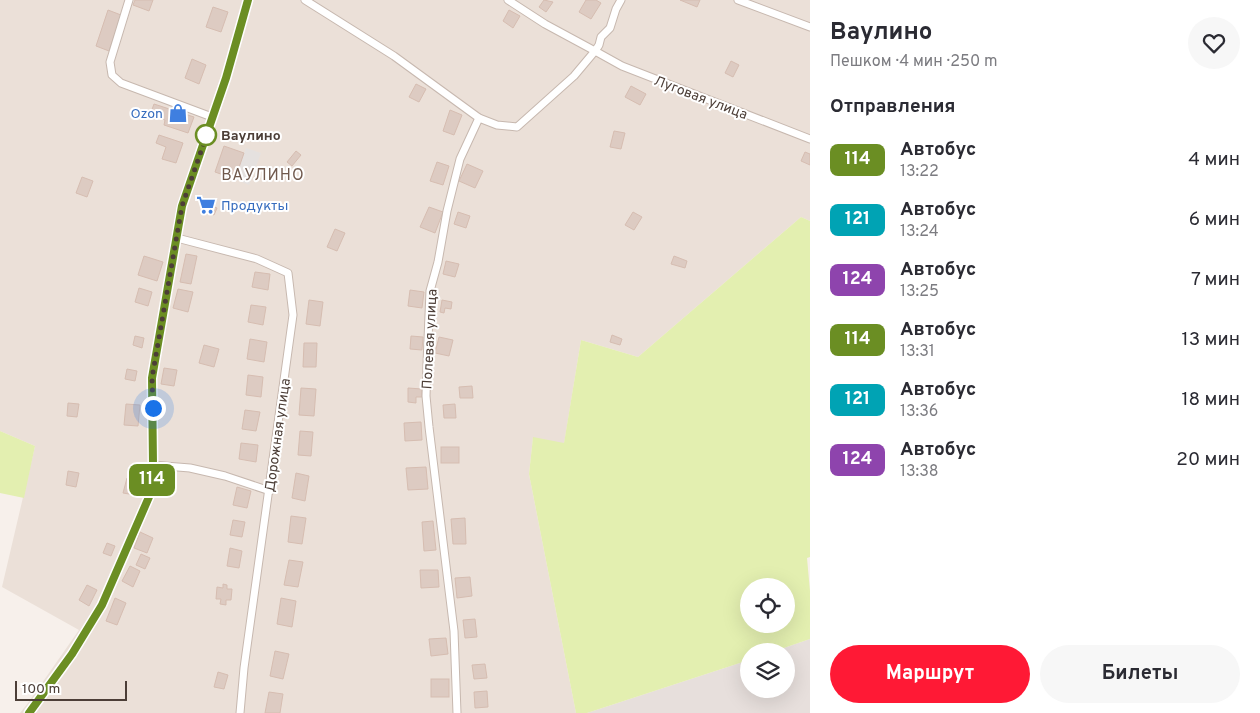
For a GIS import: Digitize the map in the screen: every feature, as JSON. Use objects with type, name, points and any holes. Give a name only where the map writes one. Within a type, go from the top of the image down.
[{"type":"street","points":[[129,0],[110,62],[112,75],[121,83],[212,117]]},
{"type":"street","points":[[29,713],[72,654],[102,605],[149,497],[153,465],[152,378],[182,206],[226,78],[248,0]]},
{"type":"street","points":[[304,0],[394,56],[479,118],[496,125],[517,127],[574,76],[595,51],[601,37],[610,28],[616,8],[621,0]]},
{"type":"street","points":[[508,0],[545,24],[595,51]]},
{"type":"street","points":[[738,0],[810,27]]},
{"type":"street","name":"Луговая улица","points":[[595,51],[622,66],[810,140]]},
{"type":"street","name":"Полевая улица","points":[[457,713],[454,631],[429,427],[426,396],[427,364],[430,291],[438,262],[447,210],[460,159],[479,118]]},
{"type":"street","name":"Дорожная улица","points":[[177,238],[256,259],[288,273],[293,315],[244,668],[240,713]]},
{"type":"street","points":[[153,465],[190,468],[225,476],[270,491]]},
{"type":"shaded area","points":[[0,0],[810,0],[810,221],[801,217],[638,357],[581,340],[564,444],[533,438],[529,474],[576,713],[20,713],[79,630],[2,587],[35,446],[0,431]]},
{"type":"shaded area","points":[[246,148],[261,153],[249,185],[235,179]]},
{"type":"shaded area","points":[[810,639],[810,713],[587,713],[740,663],[740,698],[795,698],[795,644]]},
{"type":"green space","points":[[801,217],[810,221],[810,557],[807,558],[810,591],[810,639],[795,644],[740,643],[740,663],[587,713],[576,713],[529,474],[533,437],[564,443],[581,340],[638,357]]},
{"type":"green space","points":[[0,431],[35,446],[24,498],[0,493]]},
{"type":"building","points":[[135,0],[153,0],[149,11],[133,5]]},
{"type":"building","points":[[544,0],[553,2],[546,12],[539,7]]},
{"type":"building","points":[[586,0],[596,0],[601,3],[591,19],[579,12]]},
{"type":"building","points":[[680,0],[700,0],[697,7]]},
{"type":"building","points":[[213,7],[228,12],[221,32],[206,27]]},
{"type":"building","points":[[108,10],[121,15],[109,51],[96,46]]},
{"type":"building","points":[[509,10],[520,16],[513,28],[503,21]]},
{"type":"building","points":[[192,59],[206,65],[199,84],[185,78]]},
{"type":"building","points":[[731,61],[739,65],[733,77],[725,73]]},
{"type":"building","points":[[416,84],[426,89],[419,102],[409,97]]},
{"type":"building","points":[[631,86],[646,94],[640,105],[625,97]]},
{"type":"building","points":[[154,104],[194,117],[188,133],[164,125],[165,120],[150,115]]},
{"type":"building","points":[[450,110],[462,115],[454,135],[443,131]]},
{"type":"building","points":[[614,131],[625,133],[621,149],[610,147]]},
{"type":"building","points":[[159,135],[183,143],[176,163],[162,159],[166,147],[156,143]]},
{"type":"building","points":[[224,146],[244,153],[235,179],[215,172]]},
{"type":"building","points":[[296,151],[301,155],[292,166],[287,162]]},
{"type":"building","points":[[805,152],[810,154],[810,165],[801,161]]},
{"type":"building","points":[[437,162],[449,166],[443,185],[430,181]]},
{"type":"building","points":[[467,164],[483,171],[475,188],[459,181]]},
{"type":"building","points":[[82,177],[93,181],[87,197],[76,193]]},
{"type":"building","points":[[206,204],[217,208],[214,215],[204,211]]},
{"type":"building","points":[[429,207],[443,212],[435,233],[420,227]]},
{"type":"building","points":[[458,212],[470,216],[466,228],[454,224]]},
{"type":"building","points":[[633,212],[642,217],[634,230],[625,225]]},
{"type":"building","points":[[335,229],[345,233],[337,251],[327,247]]},
{"type":"building","points":[[186,254],[197,256],[191,284],[180,282]]},
{"type":"building","points":[[144,256],[163,262],[157,281],[138,275]]},
{"type":"building","points":[[674,256],[687,261],[685,268],[671,264]]},
{"type":"building","points":[[446,261],[459,264],[455,277],[443,274]]},
{"type":"building","points":[[255,272],[270,274],[268,290],[252,287]]},
{"type":"building","points":[[139,288],[152,292],[148,306],[135,302]]},
{"type":"building","points":[[178,289],[193,292],[188,312],[173,308]]},
{"type":"building","points":[[410,290],[424,292],[422,308],[408,306]]},
{"type":"building","points":[[309,300],[323,302],[320,326],[306,324]]},
{"type":"building","points":[[442,300],[452,302],[451,309],[445,308],[444,313],[440,312]]},
{"type":"building","points":[[251,305],[266,307],[263,325],[248,322]]},
{"type":"building","points":[[612,335],[622,339],[620,345],[610,342]]},
{"type":"building","points":[[135,336],[144,338],[142,348],[133,345]]},
{"type":"building","points":[[411,336],[423,337],[422,350],[410,349]]},
{"type":"building","points":[[439,337],[453,340],[449,356],[435,353]]},
{"type":"building","points":[[250,339],[267,342],[264,362],[247,359]]},
{"type":"building","points":[[304,343],[317,343],[316,367],[303,367]]},
{"type":"building","points":[[204,345],[219,349],[214,367],[199,363]]},
{"type":"building","points":[[164,368],[177,370],[174,386],[161,384]]},
{"type":"building","points":[[127,369],[137,371],[135,381],[125,379]]},
{"type":"building","points":[[248,375],[263,377],[261,397],[246,395]]},
{"type":"building","points":[[472,386],[473,398],[460,398],[459,387]]},
{"type":"building","points":[[301,388],[316,389],[314,416],[299,415]]},
{"type":"building","points":[[408,388],[422,389],[422,397],[416,397],[416,403],[408,402]]},
{"type":"building","points":[[68,403],[79,404],[77,417],[67,416]]},
{"type":"building","points":[[126,404],[140,405],[138,426],[124,425]]},
{"type":"building","points":[[455,404],[456,418],[444,418],[443,405]]},
{"type":"building","points":[[245,410],[260,412],[256,431],[242,429]]},
{"type":"building","points":[[421,422],[422,440],[405,441],[404,423]]},
{"type":"building","points":[[300,431],[313,432],[311,456],[298,455]]},
{"type":"building","points":[[241,443],[258,445],[256,462],[239,459]]},
{"type":"building","points":[[441,447],[459,447],[459,463],[441,463]]},
{"type":"building","points":[[426,467],[428,489],[408,490],[406,468]]},
{"type":"building","points":[[68,471],[79,473],[76,487],[66,485]]},
{"type":"building","points":[[296,473],[309,476],[305,501],[292,498]]},
{"type":"building","points":[[127,478],[138,481],[135,495],[123,493]]},
{"type":"building","points":[[237,487],[251,491],[247,508],[233,505]]},
{"type":"building","points":[[291,516],[306,518],[302,544],[288,542]]},
{"type":"building","points":[[465,518],[466,544],[453,544],[451,519]]},
{"type":"building","points":[[233,520],[245,522],[242,537],[230,535]]},
{"type":"building","points":[[433,521],[436,550],[424,551],[422,522]]},
{"type":"building","points":[[140,532],[153,538],[147,553],[134,548]]},
{"type":"building","points":[[107,543],[115,546],[111,556],[103,553]]},
{"type":"building","points":[[230,548],[242,551],[239,568],[227,566]]},
{"type":"building","points":[[141,554],[150,558],[145,569],[136,565]]},
{"type":"building","points":[[289,560],[303,562],[298,587],[284,585]]},
{"type":"building","points":[[130,566],[140,571],[133,587],[122,581]]},
{"type":"building","points":[[420,570],[438,570],[439,587],[421,588]]},
{"type":"building","points":[[470,577],[472,596],[457,598],[455,578]]},
{"type":"building","points":[[223,584],[227,585],[227,589],[232,589],[231,600],[226,600],[226,605],[220,604],[221,599],[216,599],[217,587],[223,588]]},
{"type":"building","points":[[87,585],[97,590],[89,606],[79,600]]},
{"type":"building","points":[[115,598],[126,603],[117,625],[106,621]]},
{"type":"building","points":[[281,598],[296,601],[292,627],[277,624]]},
{"type":"building","points":[[475,619],[477,637],[465,638],[463,620]]},
{"type":"building","points":[[446,638],[448,654],[431,656],[429,639]]},
{"type":"building","points":[[275,651],[289,654],[283,679],[270,676]]},
{"type":"building","points":[[485,664],[487,678],[474,679],[472,665]]},
{"type":"building","points":[[218,672],[228,675],[224,689],[214,687]]},
{"type":"building","points":[[431,679],[449,679],[449,697],[431,697]]},
{"type":"building","points":[[487,691],[488,707],[475,708],[474,692]]},
{"type":"building","points":[[269,692],[283,694],[280,713],[265,713]]},
{"type":"bus line","name":"114","points":[[29,713],[72,654],[102,605],[149,497],[153,465],[152,378],[182,206],[226,78],[248,0]]},
{"type":"place","name":"Ozon","points":[[178,113]]},
{"type":"place","name":"Ваулино","points":[[206,135]]},
{"type":"place","name":"Продукты","points":[[206,205]]},
{"type":"district","name":"ВАУЛИНО","points":[[263,174]]},
{"type":"route","points":[[153,408],[152,378],[182,206],[206,135]]}]
